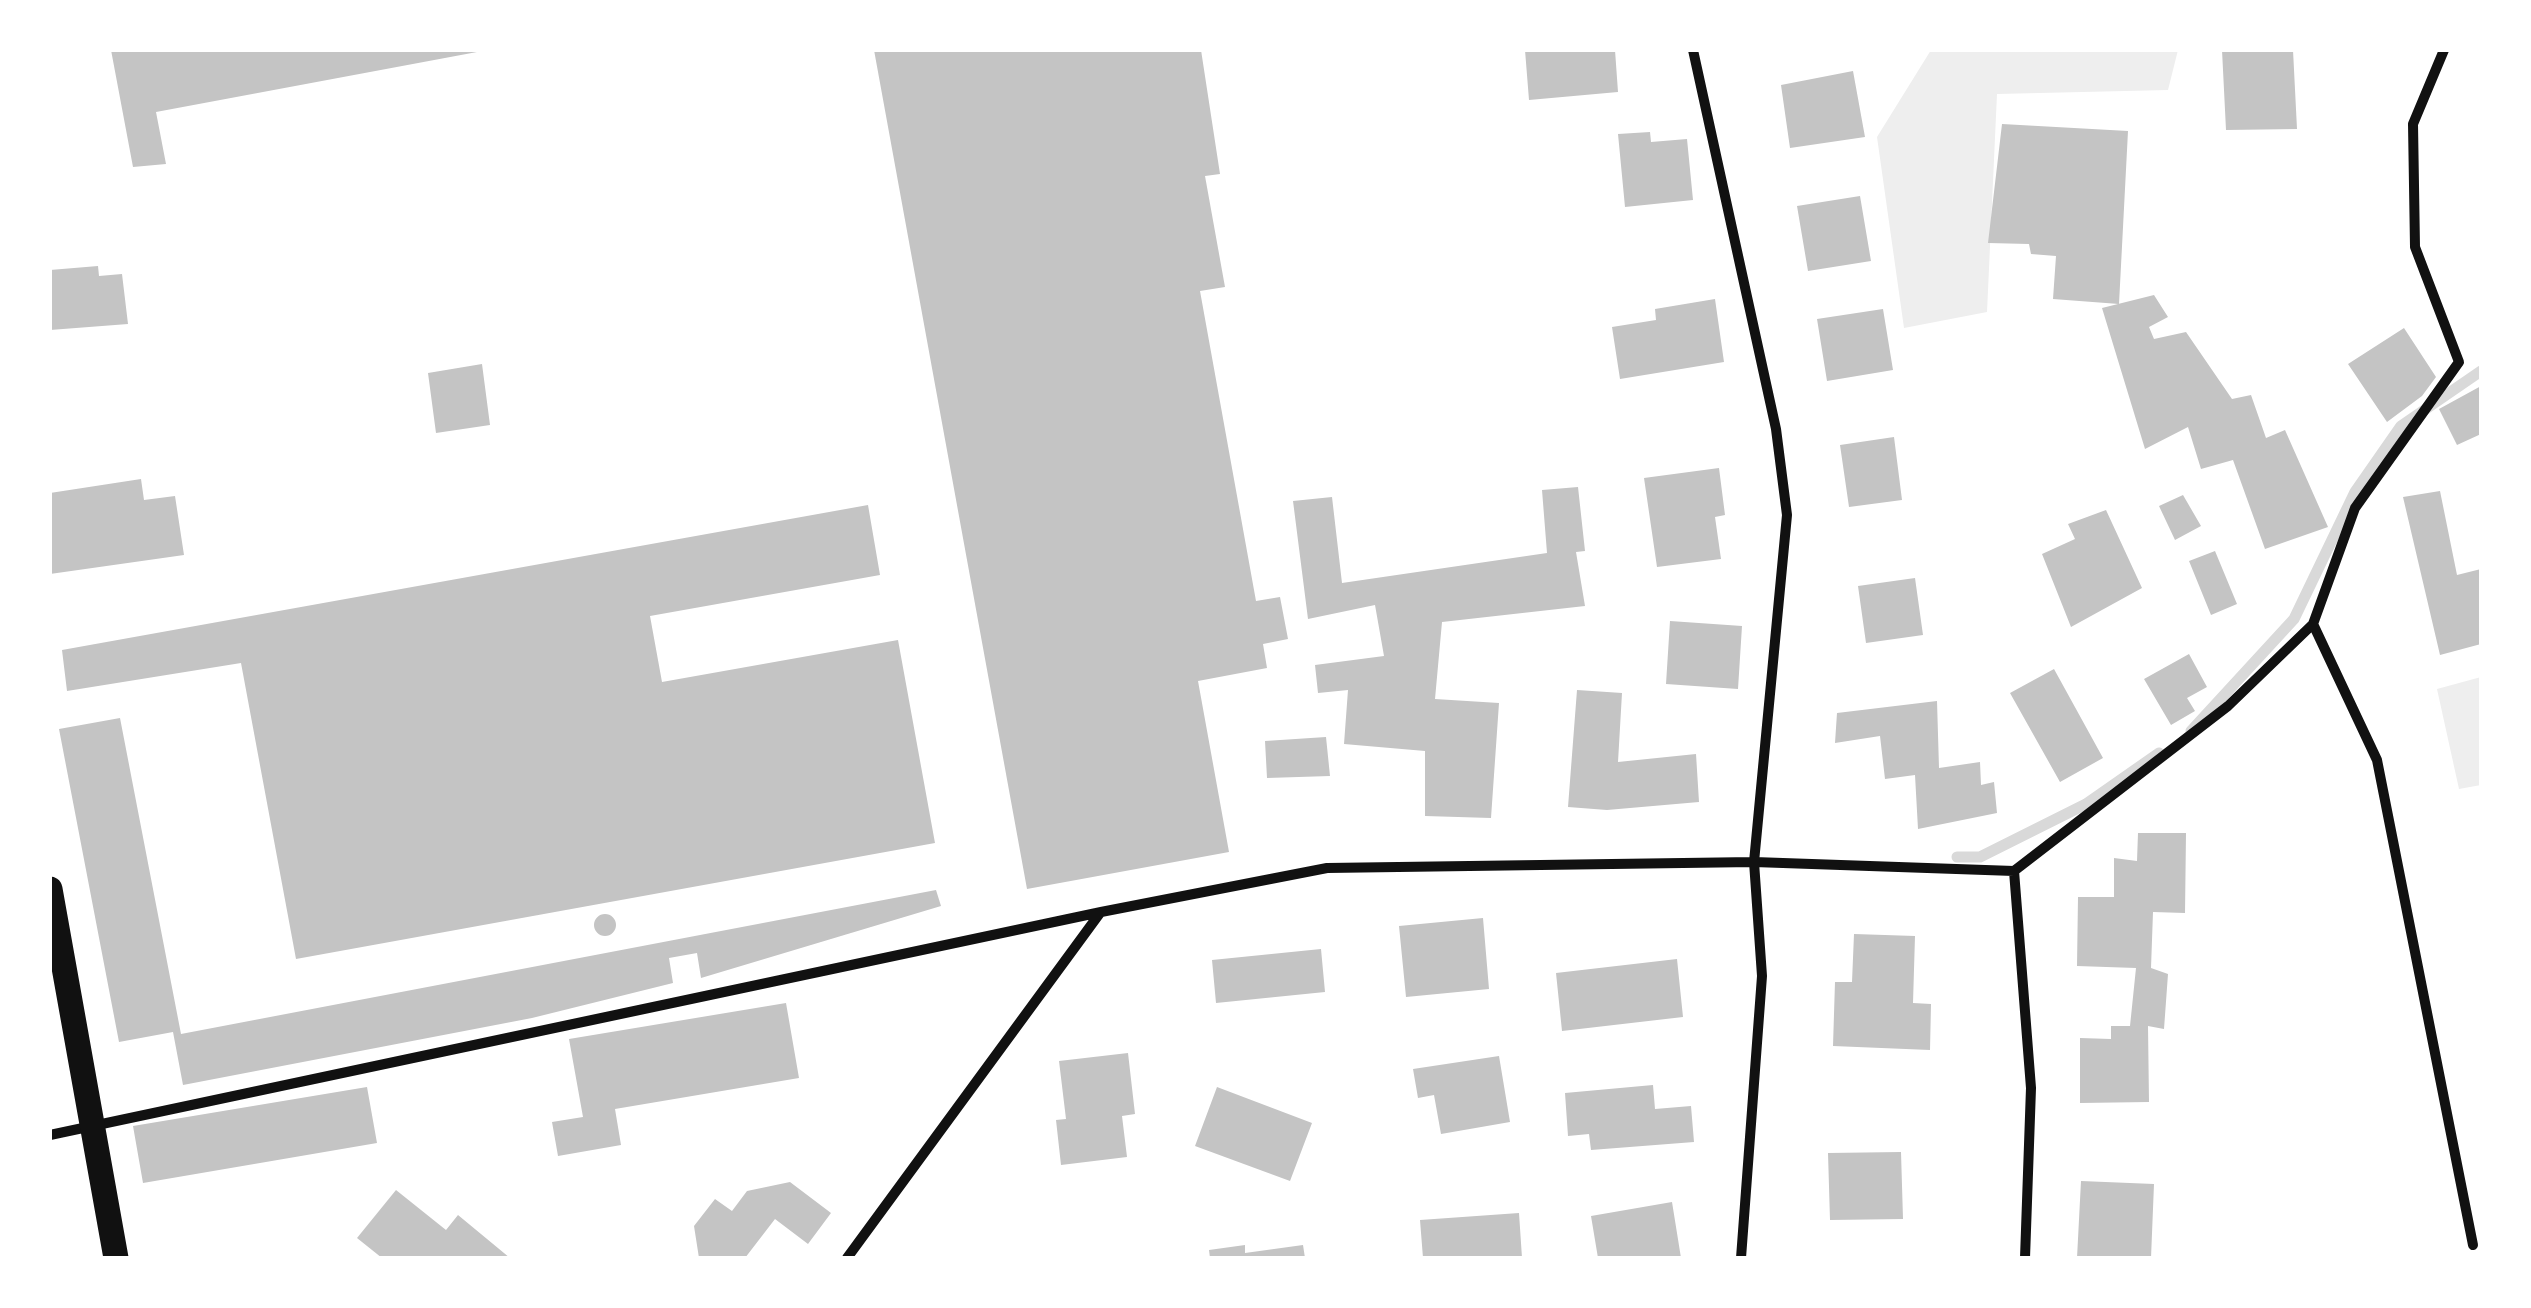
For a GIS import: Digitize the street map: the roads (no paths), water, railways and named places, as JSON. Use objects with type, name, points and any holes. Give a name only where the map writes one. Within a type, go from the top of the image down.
[{"type":"main road","points":[[50,889],[116,1258]]},
{"type":"street","points":[[1693,50],[1776,429],[1787,516],[1754,862],[1762,976],[1741,1258]]},
{"type":"street","points":[[50,1134],[1100,912],[1327,868],[1754,862],[2014,871],[2228,706],[2313,624],[2355,508],[2459,362],[2415,247],[2414,124],[2444,50]]},
{"type":"street","points":[[2313,624],[2377,760],[2473,1244]]},
{"type":"street","points":[[2014,871],[2031,1088],[2025,1258]]},
{"type":"street","points":[[847,1258],[1100,912]]},
{"type":"waterway","points":[[2191,731],[2294,619],[2355,492],[2401,426],[2481,371]]},
{"type":"waterway","points":[[1957,857],[1980,857],[2086,804],[2159,753]]}]
